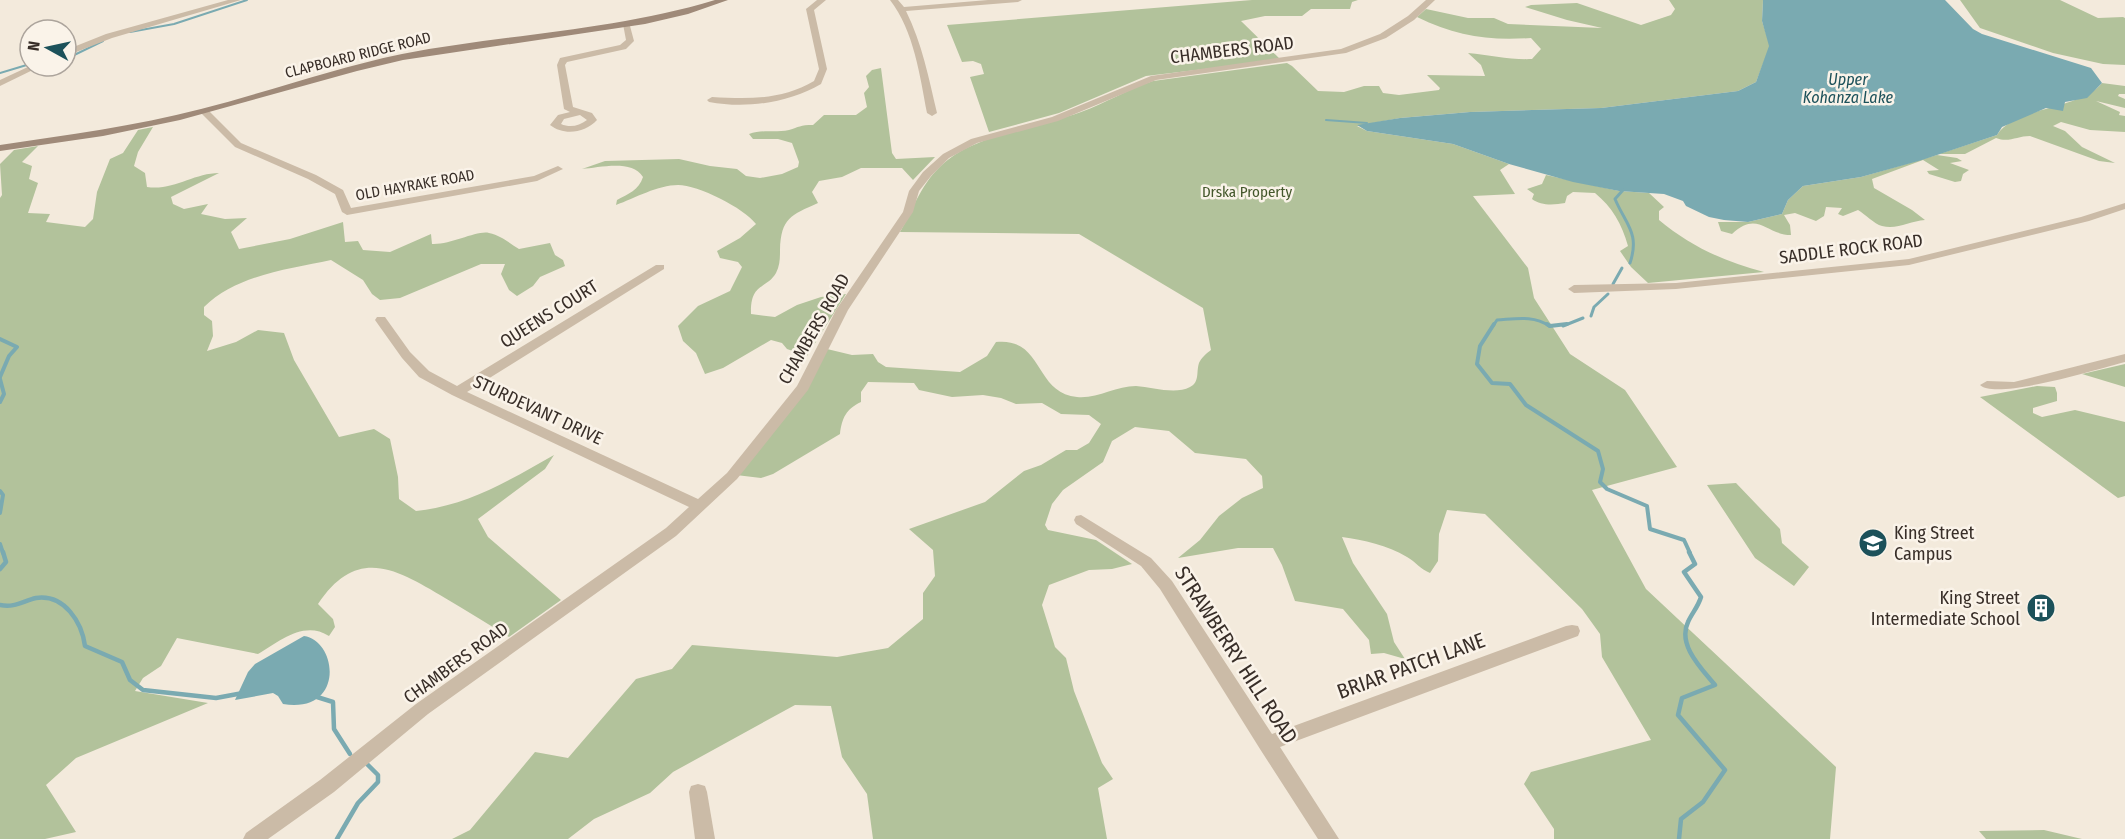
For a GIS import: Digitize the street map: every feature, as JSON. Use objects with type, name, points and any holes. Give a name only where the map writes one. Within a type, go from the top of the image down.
[{"type":"main road","name":"CLAPBOARD RIDGE ROAD","points":[[0,148],[142,126],[205,112],[335,73],[401,57],[474,44],[626,26],[681,14],[724,0]]},
{"type":"street","points":[[78,48],[109,36],[237,0]]},
{"type":"street","points":[[712,100],[768,101],[789,97],[819,82],[823,69],[810,9],[822,0]]},
{"type":"street","points":[[894,0],[902,9],[921,63],[932,113]]},
{"type":"street","points":[[902,9],[1018,0]]},
{"type":"street","name":"CHAMBERS ROAD","points":[[253,839],[327,786],[422,709],[671,532],[732,476],[803,387],[842,310],[908,212],[914,191],[927,174],[946,156],[974,141],[1077,111],[1154,78],[1343,51],[1383,36],[1411,18],[1431,0]]},
{"type":"street","points":[[572,112],[561,65],[563,60],[623,46],[630,42],[626,26]]},
{"type":"street","points":[[0,83],[18,75]]},
{"type":"street","name":"OLD HAYRAKE ROAD","points":[[205,112],[238,145],[312,177],[339,192],[347,212],[537,178],[558,169]]},
{"type":"street","name":"SADDLE ROCK ROAD","points":[[1575,289],[1676,285],[1909,262],[2085,219],[2125,206]]},
{"type":"street","name":"QUEENS COURT","points":[[457,392],[660,267]]},
{"type":"street","name":"STURDEVANT DRIVE","points":[[381,320],[406,355],[424,374],[457,392],[701,506]]},
{"type":"street","points":[[1987,385],[2014,386],[2125,358]]},
{"type":"street","name":"STRAWBERRY HILL ROAD","points":[[1081,520],[1146,562],[1166,585],[1329,839]]},
{"type":"street","name":"BRIAR PATCH LANE","points":[[1266,744],[1572,631]]},
{"type":"street","points":[[698,792],[705,839]]},
{"type":"green space","points":[[1252,0],[1358,0],[1352,2],[1350,9],[1311,9],[1302,16],[1265,16],[1241,21],[1281,60],[1146,76],[1059,113],[989,132],[970,77],[984,74],[981,64],[973,61],[962,62],[947,25]]},
{"type":"green space","name":"Drska Property","points":[[1669,0],[1763,0],[1762,21],[1770,46],[1756,82],[1738,91],[1601,108],[1470,112],[1400,118],[1357,126],[1367,131],[1453,144],[1509,164],[1500,170],[1515,194],[1473,196],[1528,268],[1534,298],[1570,354],[1625,390],[1677,467],[1592,490],[1646,589],[1836,767],[1830,839],[1554,839],[1554,829],[1524,784],[1531,772],[1651,740],[1602,657],[1600,634],[1582,609],[1485,514],[1447,510],[1439,534],[1438,561],[1430,573],[1392,549],[1367,541],[1342,537],[1353,563],[1387,614],[1394,642],[1405,659],[1384,653],[1371,654],[1369,640],[1343,609],[1295,601],[1273,548],[1238,548],[1178,558],[1200,540],[1219,516],[1242,498],[1263,488],[1262,476],[1246,459],[1195,453],[1169,431],[1135,427],[1112,441],[1103,462],[1063,490],[1052,504],[1045,525],[1048,530],[1096,540],[1132,564],[1112,569],[1089,570],[1049,585],[1042,605],[1055,647],[1066,658],[1074,691],[1102,763],[1113,779],[1098,788],[1107,839],[873,839],[867,794],[842,757],[831,706],[795,705],[673,772],[650,793],[594,819],[568,839],[452,839],[470,830],[535,752],[568,758],[636,679],[672,669],[692,645],[837,657],[888,648],[923,619],[923,593],[935,576],[933,550],[909,529],[985,502],[1024,471],[1041,465],[1066,450],[1077,450],[1089,443],[1101,424],[1089,415],[1061,414],[1042,403],[1016,404],[1001,398],[983,395],[952,397],[919,390],[914,383],[868,382],[861,392],[861,402],[846,415],[840,434],[773,474],[761,478],[736,475],[827,349],[852,355],[873,354],[878,362],[886,367],[960,372],[987,356],[996,342],[1011,343],[1023,348],[1031,356],[1053,386],[1063,393],[1077,397],[1136,386],[1177,390],[1193,385],[1199,363],[1211,350],[1203,308],[1079,234],[900,232],[930,179],[944,163],[957,153],[991,138],[1081,112],[1153,81],[1287,63],[1318,91],[1344,92],[1364,86],[1379,86],[1383,93],[1399,95],[1439,90],[1440,88],[1427,75],[1485,76],[1481,65],[1468,53],[1532,59],[1541,49],[1531,38],[1486,38],[1445,29],[1417,17],[1426,9],[1468,18],[1494,18],[1508,24],[1602,28],[1525,7],[1577,3],[1641,25],[1671,15],[1675,9]]},
{"type":"green space","points":[[1960,0],[2060,0],[2098,18],[2123,17],[2125,18],[2125,65],[2103,64],[2053,53],[1980,28]]},
{"type":"green space","points":[[881,68],[892,153],[896,159],[935,157],[913,180],[902,168],[861,168],[842,177],[819,181],[812,192],[818,203],[794,215],[785,224],[781,239],[780,262],[776,273],[756,291],[751,304],[751,314],[775,317],[797,305],[821,297],[846,294],[807,356],[771,340],[723,368],[705,374],[696,353],[683,341],[678,326],[698,306],[730,291],[742,267],[738,262],[720,258],[717,251],[740,238],[756,224],[742,211],[708,193],[687,186],[663,187],[616,205],[617,200],[639,185],[643,177],[638,171],[623,166],[582,169],[605,161],[679,159],[737,169],[746,176],[760,178],[782,174],[798,167],[799,162],[792,143],[778,139],[753,139],[749,134],[784,131],[813,125],[824,115],[856,115],[867,107],[864,93],[869,87],[866,76],[872,70]]},
{"type":"green space","points":[[2102,83],[2125,86],[2125,94],[2118,96],[2125,99],[2125,108],[2096,101],[2120,112],[2119,115],[2125,116],[2125,132],[2090,130],[2061,122],[2053,126],[2065,131],[2082,147],[2115,163],[2099,161],[2030,136],[2009,140],[1996,138],[1965,154],[1939,154],[1997,135],[2018,118],[2079,98],[2092,92]]},
{"type":"green space","points":[[153,127],[138,152],[134,166],[145,173],[147,187],[157,188],[219,173],[171,197],[173,204],[184,209],[208,204],[201,214],[225,219],[247,218],[231,232],[239,249],[290,239],[343,222],[345,242],[358,241],[363,250],[390,252],[431,234],[432,244],[484,233],[498,236],[519,249],[550,243],[555,255],[563,260],[565,266],[540,277],[533,286],[517,296],[509,290],[501,274],[505,264],[481,264],[400,298],[380,300],[372,294],[363,280],[331,260],[281,270],[247,280],[217,296],[204,307],[204,315],[212,321],[213,336],[207,351],[236,342],[258,330],[284,333],[294,360],[339,437],[374,429],[390,439],[398,477],[399,499],[416,511],[453,504],[488,491],[554,455],[545,469],[478,519],[488,537],[561,600],[509,637],[410,578],[378,568],[363,569],[348,574],[333,586],[318,604],[333,619],[335,627],[329,636],[310,630],[301,631],[284,638],[258,654],[177,638],[161,666],[143,678],[135,691],[208,703],[76,758],[46,785],[76,832],[45,839],[0,839],[0,198],[2,195],[0,164],[14,150],[38,146],[22,162],[32,166],[29,179],[38,183],[28,213],[50,214],[46,222],[85,227],[93,219],[97,192],[110,159],[123,153],[138,130]]},
{"type":"green space","points":[[1937,155],[1962,161],[1950,163],[1969,170],[1963,174],[1961,181],[1955,182],[1929,174],[1927,171],[1939,170],[1923,160],[1872,179],[1874,188],[1925,220],[1888,227],[1876,223],[1858,210],[1843,216],[1838,214],[1842,208],[1826,207],[1824,216],[1816,221],[1795,213],[1784,215],[1790,225],[1791,235],[1756,224],[1741,227],[1732,234],[1721,231],[1718,222],[1748,222],[1782,214],[1788,200],[1803,186],[1861,177]]},
{"type":"green space","points":[[1546,175],[1619,191],[1649,193],[1664,207],[1659,211],[1659,220],[1683,238],[1722,258],[1764,272],[1648,283],[1631,267],[1620,251],[1628,246],[1623,230],[1616,216],[1595,193],[1573,192],[1567,196],[1565,203],[1556,204],[1543,204],[1532,199],[1534,194],[1527,189],[1542,184]]},
{"type":"green space","points":[[2125,364],[2125,387],[2082,374]]},
{"type":"green space","points":[[2037,386],[2055,387],[2057,393],[2057,401],[2033,408],[2033,413],[2042,417],[2075,410],[2125,422],[2125,496],[2118,498],[1980,397]]},
{"type":"green space","points":[[1736,483],[1780,529],[1782,543],[1809,567],[1794,586],[1755,558],[1707,485]]},
{"type":"green space","points":[[2044,830],[2082,839],[1986,839],[1979,831]]},
{"type":"water","name":"Upper Kohanza Lake","points":[[1763,0],[1945,0],[1973,29],[1982,34],[2091,68],[2102,83],[2087,98],[2065,102],[2063,111],[2046,108],[2002,127],[1997,135],[1861,177],[1803,186],[1788,200],[1782,214],[1748,222],[1709,217],[1686,206],[1683,201],[1664,194],[1619,191],[1573,182],[1509,164],[1453,144],[1367,131],[1357,125],[1400,118],[1470,112],[1601,108],[1738,91],[1756,82],[1769,46],[1762,21]]},
{"type":"water","points":[[304,636],[315,641],[324,650],[329,662],[330,676],[326,688],[317,698],[303,704],[283,704],[273,693],[235,700],[248,672],[255,664]]},
{"type":"waterway","points":[[130,32],[174,24],[247,0]]},
{"type":"waterway","points":[[78,53],[103,41]]},
{"type":"waterway","points":[[0,73],[18,68]]},
{"type":"waterway","points":[[1326,120],[1367,123]]},
{"type":"waterway","points":[[1623,190],[1615,199],[1633,236],[1633,253],[1630,263]]},
{"type":"waterway","points":[[1613,284],[1622,268]]},
{"type":"waterway","points":[[1591,316],[1594,307],[1608,294]]},
{"type":"waterway","points":[[1493,326],[1497,320],[1524,318],[1537,320],[1549,326]]},
{"type":"waterway","points":[[1563,326],[1583,318]]},
{"type":"waterway","points":[[1494,324],[1480,346],[1477,364],[1492,383],[1510,384],[1526,405],[1598,451],[1603,469],[1600,482],[1607,489],[1647,506],[1650,529],[1684,540],[1690,553]]},
{"type":"waterway","points":[[1547,324],[1550,326],[1567,324]]},
{"type":"waterway","points":[[0,339],[17,347],[9,356],[0,377]]},
{"type":"waterway","points":[[0,379],[4,394],[0,402]]},
{"type":"waterway","points":[[0,491],[3,495],[0,513]]},
{"type":"waterway","points":[[0,544],[3,553]]},
{"type":"waterway","points":[[0,569],[6,562],[3,552]]},
{"type":"waterway","points":[[1679,839],[1681,819],[1703,802],[1725,770],[1678,715],[1682,698],[1715,685],[1692,656],[1686,639],[1685,631],[1688,622],[1701,597],[1684,572],[1695,564],[1689,552]]},
{"type":"waterway","points":[[0,605],[15,605],[36,598],[46,598],[63,605],[76,620],[85,646],[122,662],[130,680],[143,690],[216,698],[243,693]]},
{"type":"waterway","points":[[317,697],[333,702],[334,729],[350,754]]},
{"type":"waterway","points":[[337,839],[358,803],[378,782],[378,775],[367,764]]},
{"type":"place","name":"King Street Campus","points":[[1873,543]]},
{"type":"place","name":"King Street Intermediate School","points":[[2041,608]]}]
